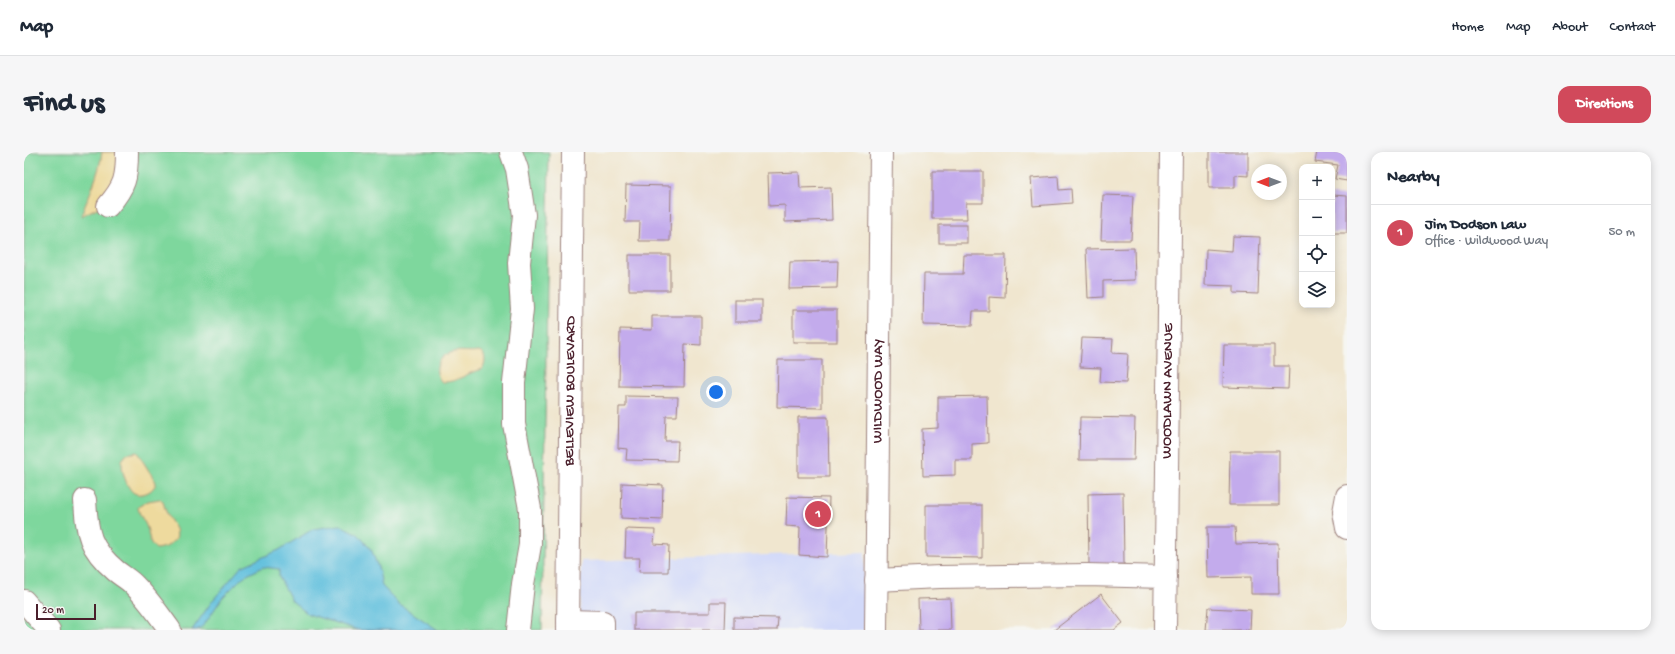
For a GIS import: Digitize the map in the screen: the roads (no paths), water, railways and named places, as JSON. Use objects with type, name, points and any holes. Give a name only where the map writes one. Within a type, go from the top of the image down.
[{"type":"street","points":[[108,206],[121,191],[124,181],[127,152]]},
{"type":"street","points":[[511,152],[517,169],[524,215],[519,264],[522,309],[514,383],[514,424],[530,509],[530,545],[523,584],[518,630]]},
{"type":"street","name":"BELLEVIEW BOULEVARD","points":[[568,625],[573,152]]},
{"type":"street","name":"WILDWOOD WAY","points":[[876,630],[881,152]]},
{"type":"street","name":"WOODLAWN AVENUE","points":[[1165,630],[1171,152]]},
{"type":"street","points":[[1347,496],[1344,512],[1347,528]]},
{"type":"street","points":[[85,500],[88,532],[93,546],[106,563],[134,585],[158,611],[167,629]]},
{"type":"street","points":[[876,580],[940,577],[1087,575],[1166,577]]},
{"type":"street","points":[[24,601],[49,630]]},
{"type":"street","points":[[568,625],[603,622],[603,630]]},
{"type":"water","points":[[340,525],[358,534],[372,551],[379,570],[382,586],[399,604],[438,630],[358,630],[308,614],[292,601],[279,577],[279,569],[263,567],[243,577],[222,598],[204,625],[197,630],[192,630],[213,600],[241,567],[279,550],[313,529]]},
{"type":"place","name":"Jim Dodson Law","points":[[818,514]]}]
